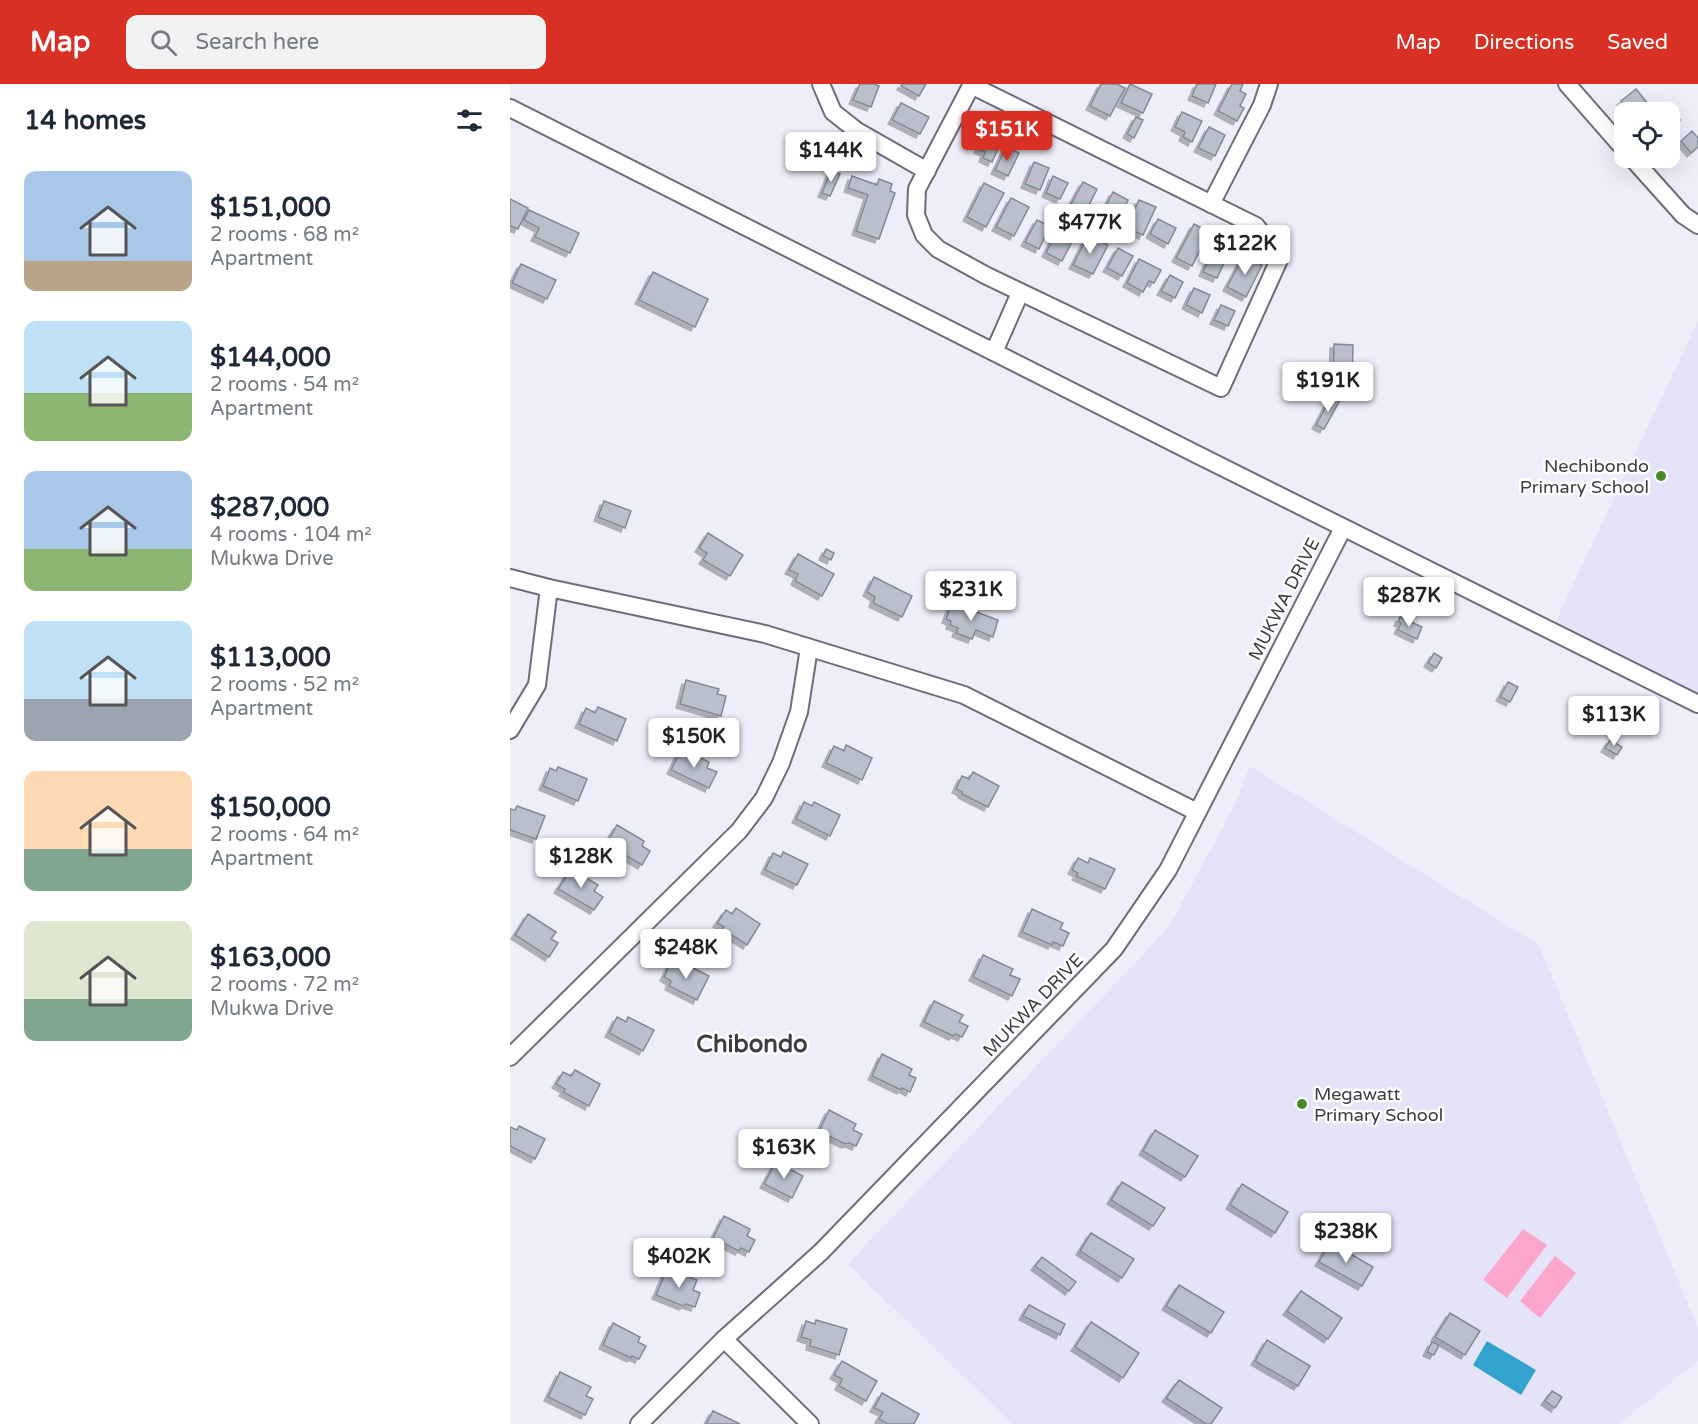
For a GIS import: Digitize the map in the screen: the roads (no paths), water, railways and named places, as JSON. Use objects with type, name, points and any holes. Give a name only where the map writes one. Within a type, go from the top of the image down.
[{"type":"street","points":[[822,84],[833,112],[857,131],[927,171]]},
{"type":"street","points":[[1211,204],[1262,105],[1269,84]]},
{"type":"street","points":[[1567,84],[1614,138]]},
{"type":"street","points":[[972,85],[1256,226],[1269,242],[1278,262],[1221,388],[1020,293],[938,249],[924,235],[916,215],[917,189],[972,85]]},
{"type":"street","points":[[510,108],[1342,528],[1698,704]]},
{"type":"street","points":[[1641,168],[1683,215],[1698,225]]},
{"type":"street","points":[[994,352],[1020,293]]},
{"type":"street","name":"MUKWA DRIVE","points":[[639,1424],[724,1339],[821,1252],[1113,950],[1168,870],[1342,528]]},
{"type":"street","points":[[510,578],[765,634],[964,695],[1197,812]]},
{"type":"street","points":[[510,730],[537,685],[549,588]]},
{"type":"street","points":[[510,1057],[739,831],[765,798],[781,763],[799,712],[809,648]]},
{"type":"street","points":[[724,1339],[810,1424]]},
{"type":"water","points":[[1487,1341],[1536,1370],[1521,1395],[1473,1365]]},
{"type":"place","name":"Nechibondo Primary School","points":[[1661,476]]},
{"type":"place","name":"Megawatt Primary School","points":[[1302,1104]]},
{"type":"district","name":"Chibondo","points":[[752,1044]]}]
